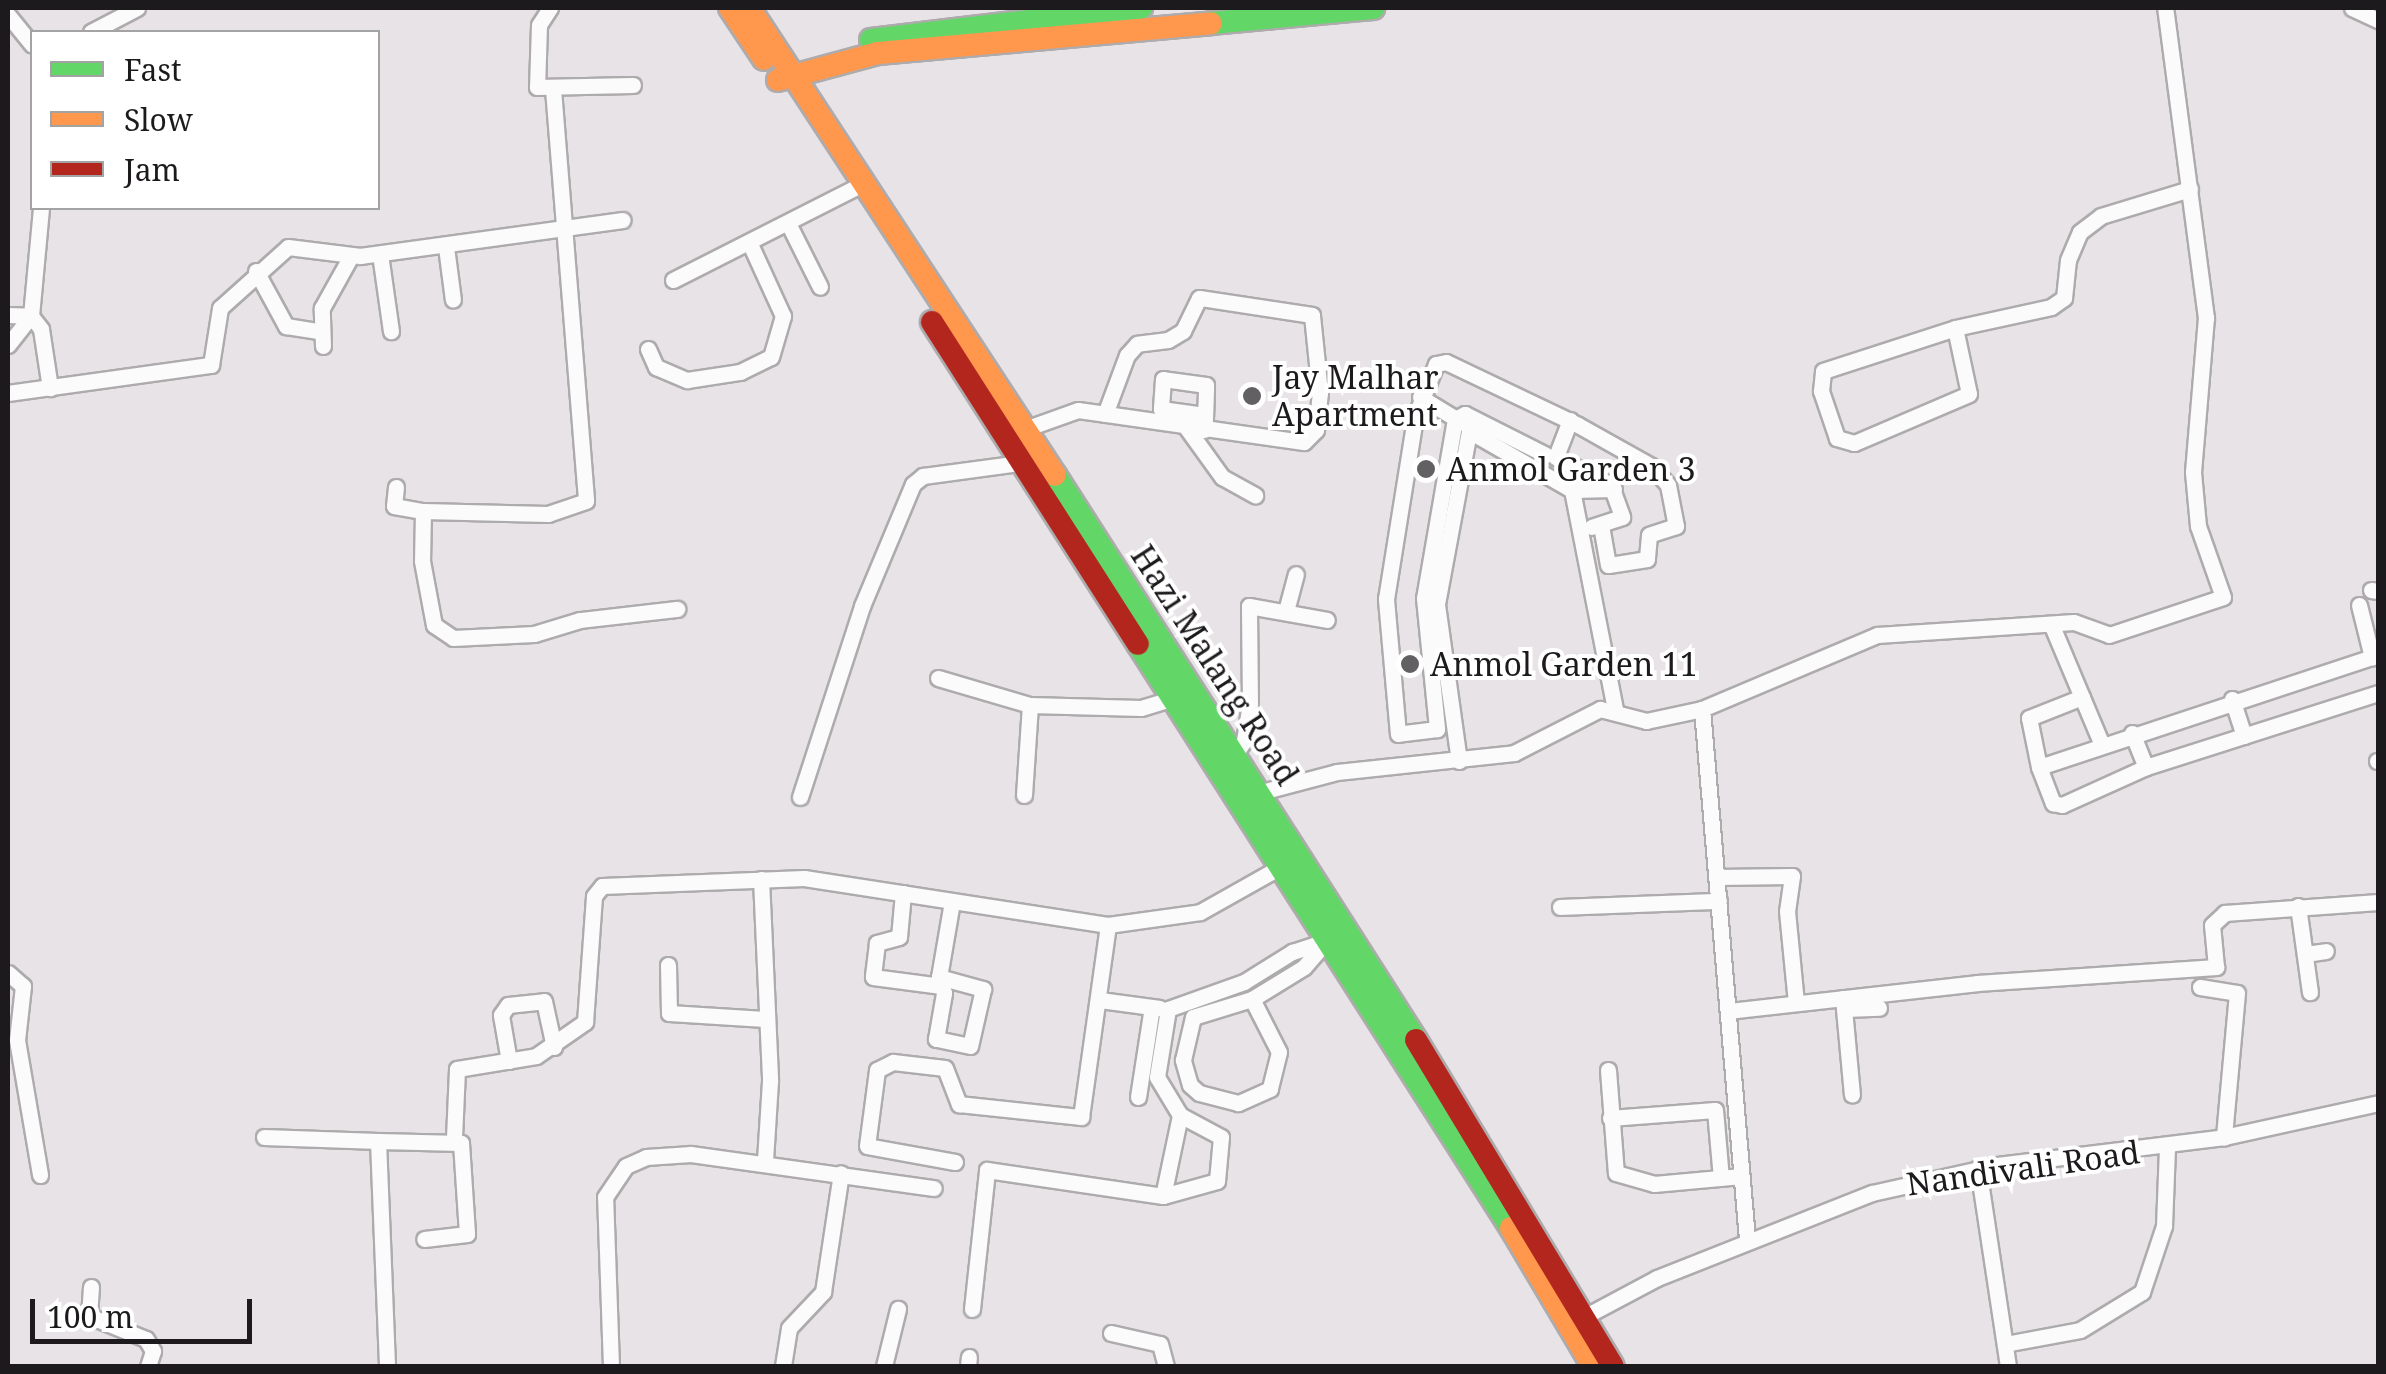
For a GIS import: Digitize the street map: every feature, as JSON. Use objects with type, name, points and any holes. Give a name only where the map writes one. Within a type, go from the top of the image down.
[{"type":"main road","name":"Hazi Malang Road","points":[[730,8],[781,71]]},
{"type":"main road","name":"Hazi Malang Road","points":[[749,8],[781,71],[854,188],[1030,458],[1234,754],[1248,796]]},
{"type":"main road","points":[[781,71],[876,38],[1011,14],[1142,8]]},
{"type":"main road","points":[[781,71],[878,53],[1362,8]]},
{"type":"main road","name":"Hazi Malang Road","points":[[854,188],[1022,430],[1030,458],[1174,698],[1248,796],[1579,1320],[1613,1366]]},
{"type":"main road","name":"Hazi Malang Road","points":[[1579,1320],[1592,1366]]},
{"type":"street","points":[[95,30],[136,8]]},
{"type":"street","points":[[550,8],[539,25],[536,82],[553,90],[633,85]]},
{"type":"street","points":[[1248,796],[1337,772],[1514,754],[1584,713],[1615,710],[1646,722],[1702,709],[1860,640],[2088,625],[2109,635],[2224,598],[2198,526],[2192,472],[2206,318],[2165,8]]},
{"type":"street","points":[[2352,8],[2378,20]]},
{"type":"street","points":[[8,15],[30,43]]},
{"type":"street","points":[[396,487],[394,506],[423,511],[548,514],[586,501],[553,90]]},
{"type":"street","points":[[673,280],[789,225],[854,188]]},
{"type":"street","points":[[1955,328],[1969,394],[1854,442],[1837,438],[1821,391],[1824,371],[1955,328],[2051,307],[2064,298],[2068,260],[2080,232],[2101,216],[2190,189]]},
{"type":"street","points":[[8,345],[32,316],[40,210]]},
{"type":"street","points":[[8,393],[211,365],[216,315],[256,272],[288,247],[351,256],[380,254],[623,220]]},
{"type":"street","points":[[789,225],[820,287]]},
{"type":"street","points":[[648,349],[656,368],[687,380],[740,372],[771,357],[783,316],[750,244]]},
{"type":"street","points":[[446,247],[453,300]]},
{"type":"street","points":[[380,254],[391,331]]},
{"type":"street","points":[[256,272],[286,326],[322,339],[322,308],[351,256]]},
{"type":"street","points":[[1022,430],[1078,410],[1186,427],[1204,422],[1293,444],[1312,437],[1320,393],[1308,312],[1198,298],[1183,331],[1168,340],[1137,344],[1127,355],[1105,414]]},
{"type":"street","points":[[8,315],[32,316]]},
{"type":"street","points":[[32,316],[44,333],[50,388]]},
{"type":"street","points":[[1441,695],[1437,730],[1398,734],[1386,599],[1420,397],[1442,361],[1570,420],[1651,466],[1668,485],[1676,526],[1649,535],[1647,560],[1608,564],[1601,526]]},
{"type":"street","points":[[1420,397],[1457,416],[1468,435],[1546,454]]},
{"type":"street","points":[[1457,416],[1468,435]]},
{"type":"street","points":[[1570,420],[1556,457],[1614,489],[1622,522],[1580,528]]},
{"type":"street","points":[[1186,427],[1222,478],[1255,496]]},
{"type":"street","points":[[1459,761],[1441,695],[1431,611],[1451,474],[1468,435]]},
{"type":"street","points":[[1523,451],[1572,490],[1615,710]]},
{"type":"street","points":[[800,797],[862,606],[912,484],[923,476],[1030,458]]},
{"type":"street","points":[[1572,490],[1614,489]]},
{"type":"street","points":[[423,511],[422,561],[434,626],[443,637],[553,632],[580,620],[677,609]]},
{"type":"street","points":[[1286,611],[1296,574]]},
{"type":"street","points":[[2039,767],[2232,699],[2375,656],[2359,605]]},
{"type":"street","points":[[1234,754],[1244,741],[1250,704],[1249,606],[1327,620]]},
{"type":"street","points":[[2052,626],[2102,745]]},
{"type":"street","points":[[938,678],[1030,706],[1141,708],[1174,698]]},
{"type":"street","points":[[2082,698],[2029,718],[2039,767],[2058,806],[2146,767],[2378,692]]},
{"type":"street","points":[[2232,699],[2244,736]]},
{"type":"street","points":[[1024,796],[1030,706]]},
{"type":"street","points":[[1702,709],[1747,1240]]},
{"type":"street","points":[[2132,733],[2146,767]]},
{"type":"street","points":[[424,1240],[467,1234],[462,1147],[454,1138],[454,1072],[554,1047],[576,1032],[588,1011],[596,889],[760,879],[902,893],[1108,925],[1200,912],[1289,862]]},
{"type":"street","points":[[1716,877],[1792,876],[1794,900],[1787,911],[1796,1003]]},
{"type":"street","points":[[760,879],[771,1100],[765,1161]]},
{"type":"street","points":[[902,893],[900,937],[877,943],[873,976],[940,982],[984,990],[970,1046],[936,1041],[940,982],[952,902]]},
{"type":"street","points":[[1560,907],[1718,901]]},
{"type":"street","points":[[1843,1004],[2216,967],[2217,917],[2298,906],[2378,902]]},
{"type":"street","points":[[2298,906],[2310,992]]},
{"type":"street","points":[[955,1162],[867,1146],[882,1063],[945,1068],[959,1104],[1080,1117],[1108,925]]},
{"type":"street","points":[[1100,1000],[1160,1008],[1244,982],[1292,952],[1337,941]]},
{"type":"street","points":[[1297,980],[1337,941]]},
{"type":"street","points":[[1252,998],[1278,1052],[1270,1089],[1247,1102],[1199,1093],[1182,1060],[1192,1017],[1252,998],[1304,967],[1337,941]]},
{"type":"street","points":[[2305,954],[2326,951]]},
{"type":"street","points":[[668,965],[669,1013],[765,1019]]},
{"type":"street","points":[[8,973],[24,986],[17,1040],[40,1176]]},
{"type":"street","points":[[2200,987],[2237,993],[2224,1137]]},
{"type":"street","points":[[508,1061],[501,1015],[508,1005],[544,1001],[554,1047]]},
{"type":"street","points":[[1728,1011],[1796,1003],[1879,1008]]},
{"type":"street","points":[[1843,1004],[1852,1095]]},
{"type":"street","points":[[1138,1097],[1160,1008]]},
{"type":"street","points":[[972,1309],[986,1170],[1163,1196],[1213,1184],[1220,1176],[1222,1137],[1180,1115],[1157,1078],[1160,1008]]},
{"type":"street","points":[[1608,1070],[1613,1164],[1623,1178],[1654,1184],[1742,1176]]},
{"type":"street","name":"Nandivali Road","points":[[1579,1320],[1747,1240],[1872,1193],[1978,1168],[2224,1137],[2378,1103]]},
{"type":"street","points":[[1610,1118],[1715,1110],[1722,1178]]},
{"type":"street","points":[[1163,1196],[1180,1115]]},
{"type":"street","points":[[264,1136],[378,1141],[454,1138]]},
{"type":"street","points":[[378,1141],[387,1366]]},
{"type":"street","points":[[2005,1344],[2080,1330],[2142,1292],[2164,1226],[2167,1147]]},
{"type":"street","points":[[611,1366],[605,1197],[611,1180],[626,1166],[668,1152],[765,1161],[934,1188]]},
{"type":"street","points":[[1978,1168],[2008,1366]]},
{"type":"street","points":[[783,1366],[789,1328],[822,1292],[841,1174]]},
{"type":"street","points":[[92,1286],[89,1316],[146,1339],[153,1351],[148,1366]]},
{"type":"street","points":[[884,1366],[898,1309]]},
{"type":"street","points":[[1110,1333],[1160,1344],[1166,1366]]},
{"type":"traffic: fast","points":[[871,40],[1141,8]]},
{"type":"traffic: fast","points":[[1211,23],[1373,8]]},
{"type":"traffic: fast","points":[[1055,475],[1416,1040]]},
{"type":"traffic: fast","points":[[1138,644],[1511,1228]]},
{"type":"traffic: slow","points":[[730,8],[764,59]]},
{"type":"traffic: slow","points":[[749,8],[1055,475]]},
{"type":"traffic: slow","points":[[778,80],[878,53],[1211,23]]},
{"type":"traffic: slow","points":[[1511,1228],[1593,1366]]},
{"type":"traffic: jam","points":[[932,322],[1138,644]]},
{"type":"traffic: jam","points":[[1416,1040],[1613,1366]]},
{"type":"place","name":"Jay Malhar Apartment","points":[[1252,396]]},
{"type":"place","name":"Anmol Garden 3","points":[[1426,469]]},
{"type":"place","name":"Anmol Garden 11","points":[[1410,664]]}]
